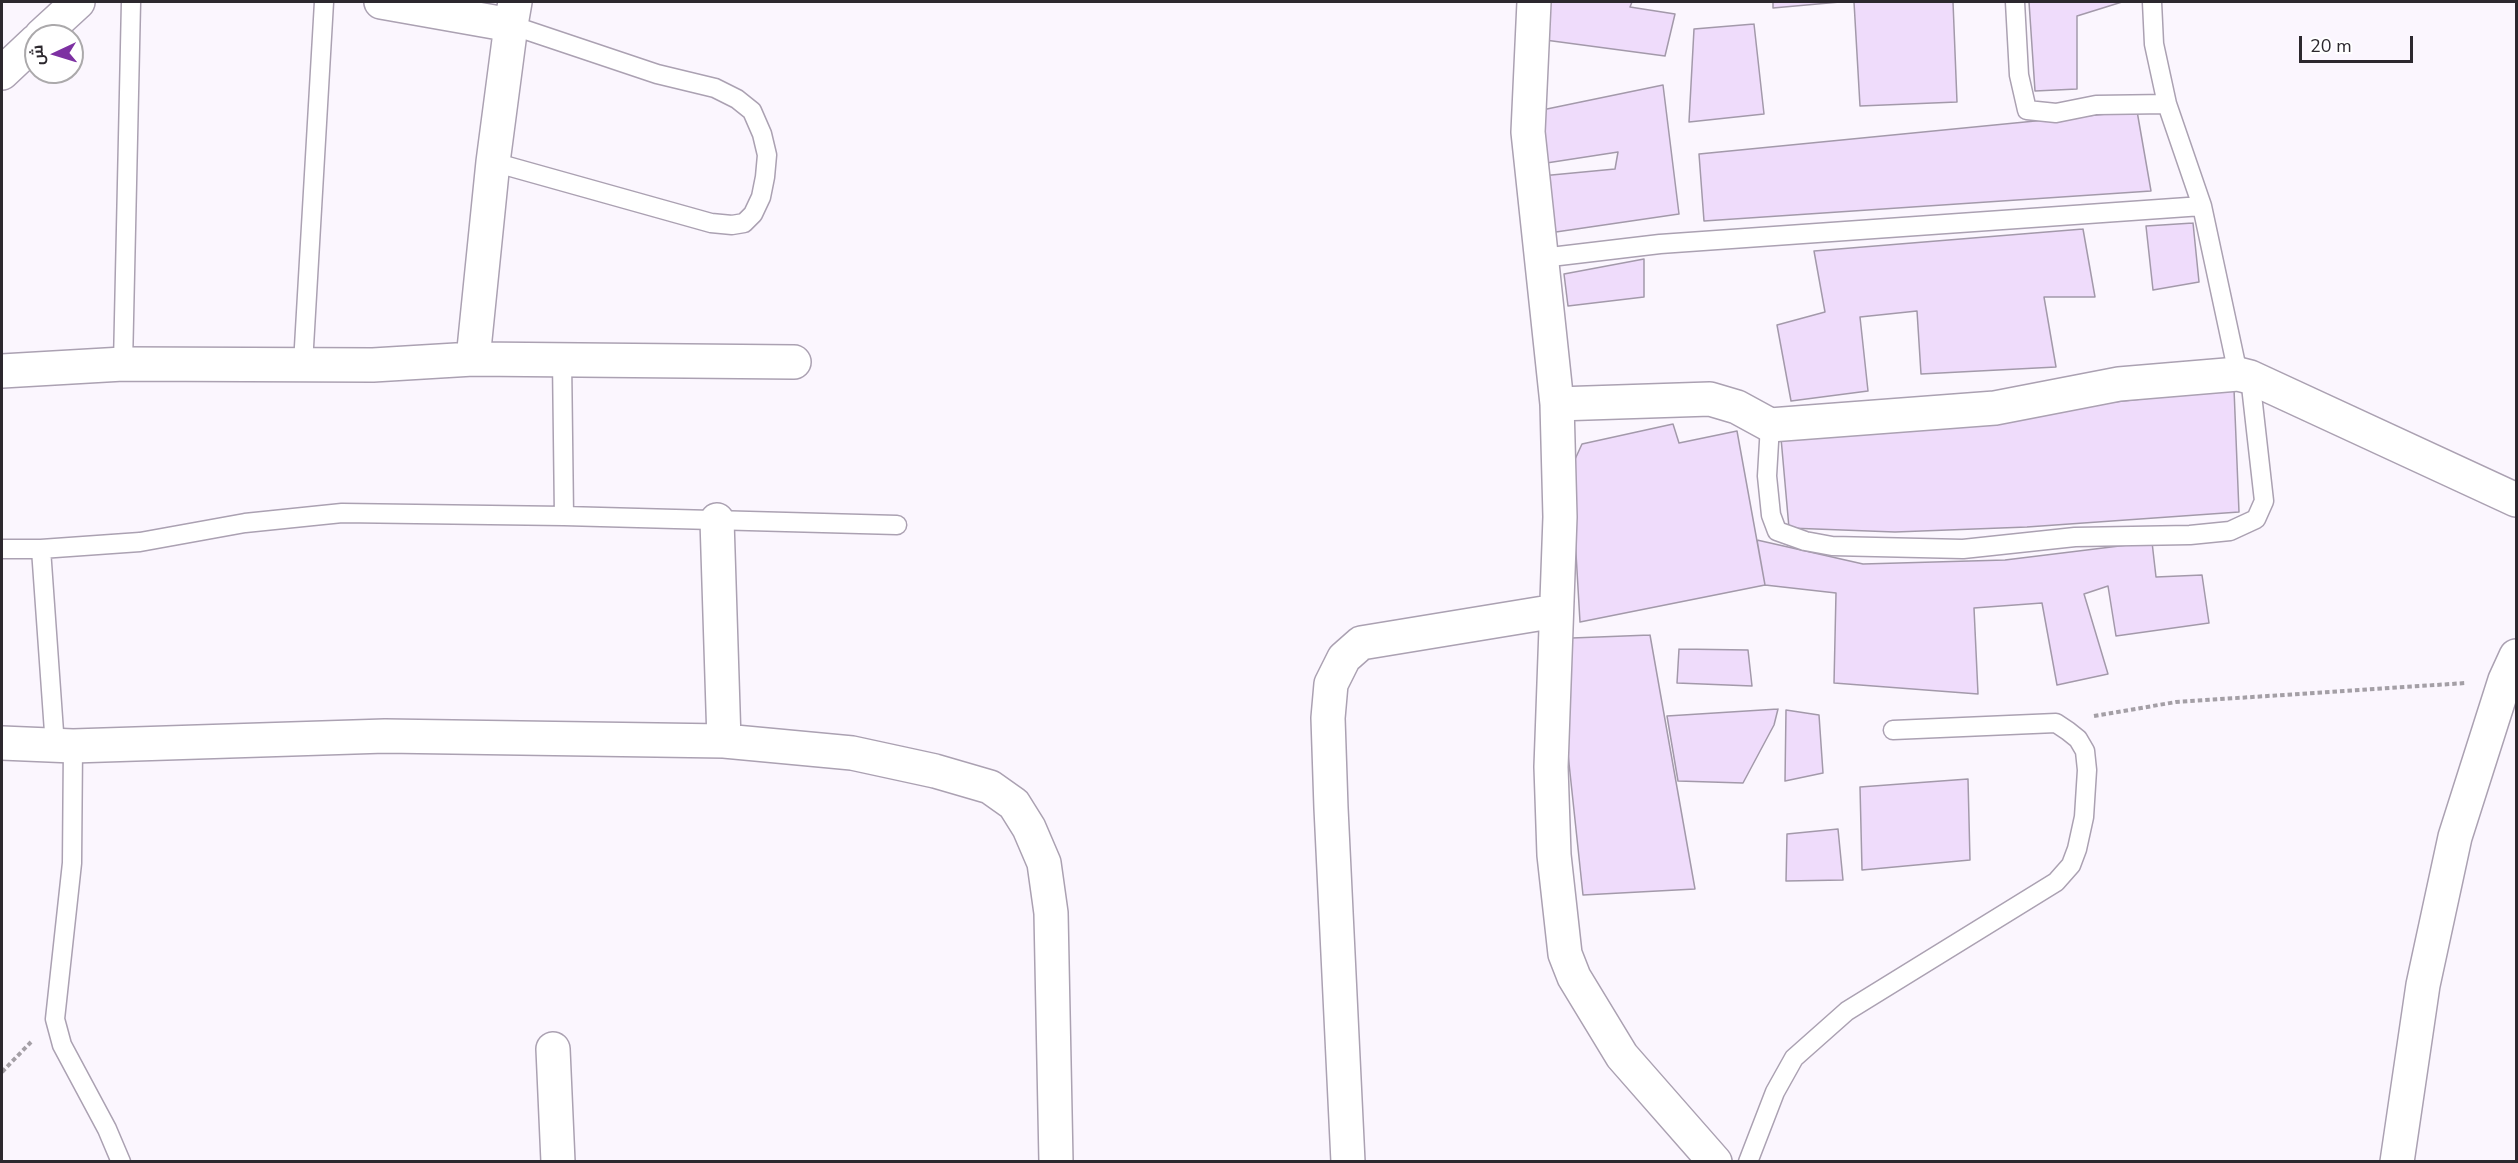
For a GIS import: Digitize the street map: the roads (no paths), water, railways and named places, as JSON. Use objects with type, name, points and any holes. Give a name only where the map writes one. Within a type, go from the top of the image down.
[{"type":"street","points":[[54,24],[78,2]]},
{"type":"street","points":[[381,2],[513,13],[493,162],[473,359]]},
{"type":"street","points":[[1534,2],[1528,132],[1557,404],[1560,517],[1551,767],[1554,855],[1565,954],[1574,977],[1622,1056],[1715,1161]]},
{"type":"street","points":[[2,73],[24,52]]},
{"type":"street","points":[[2,371],[123,364],[373,365],[473,359],[562,358],[794,362]]},
{"type":"street","points":[[1557,404],[1710,399],[1737,407],[1770,425],[1995,408],[2120,384],[2244,375],[2517,500]]},
{"type":"street","points":[[717,520],[724,741]]},
{"type":"street","points":[[1348,1161],[1331,808],[1328,718],[1331,684],[1344,658],[1362,643],[1556,611]]},
{"type":"street","points":[[2397,1161],[2423,985],[2454,837],[2511,668]]},
{"type":"street","points":[[2,743],[64,746],[385,736],[724,741],[852,753],[935,771],[990,787],[1014,804],[1029,828],[1044,863],[1051,913],[1056,1161]]},
{"type":"street","points":[[553,1049],[558,1161]]},
{"type":"lane","points":[[123,364],[131,2]]},
{"type":"lane","points":[[303,364],[324,2]]},
{"type":"lane","points":[[2015,2],[2019,75],[2027,110],[2056,113],[2096,105],[2167,104]]},
{"type":"lane","points":[[1770,425],[1767,476],[1771,515],[1777,531],[1805,541],[1832,546],[1963,549],[2075,537],[2190,535],[2230,531],[2256,519],[2264,501],[2244,375],[2202,206],[2167,104],[2154,44],[2152,2]]},
{"type":"lane","points":[[493,162],[711,223],[732,225],[744,223],[753,214],[761,197],[765,177],[767,155],[762,134],[752,111],[737,99],[715,88],[657,74],[513,13]]},
{"type":"lane","points":[[1542,258],[1660,244],[2202,206]]},
{"type":"lane","points":[[562,358],[564,516]]},
{"type":"lane","points":[[2,549],[41,549],[140,542],[245,524],[342,513],[897,525]]},
{"type":"lane","points":[[41,549],[64,746],[72,863],[55,1018],[62,1045],[107,1129],[121,1161]]},
{"type":"lane","points":[[1748,1161],[1775,1092],[1794,1058],[1847,1011],[2056,882],[2071,865],[2084,817],[2087,790],[2085,751],[2078,739],[2056,723],[1893,730]]}]
